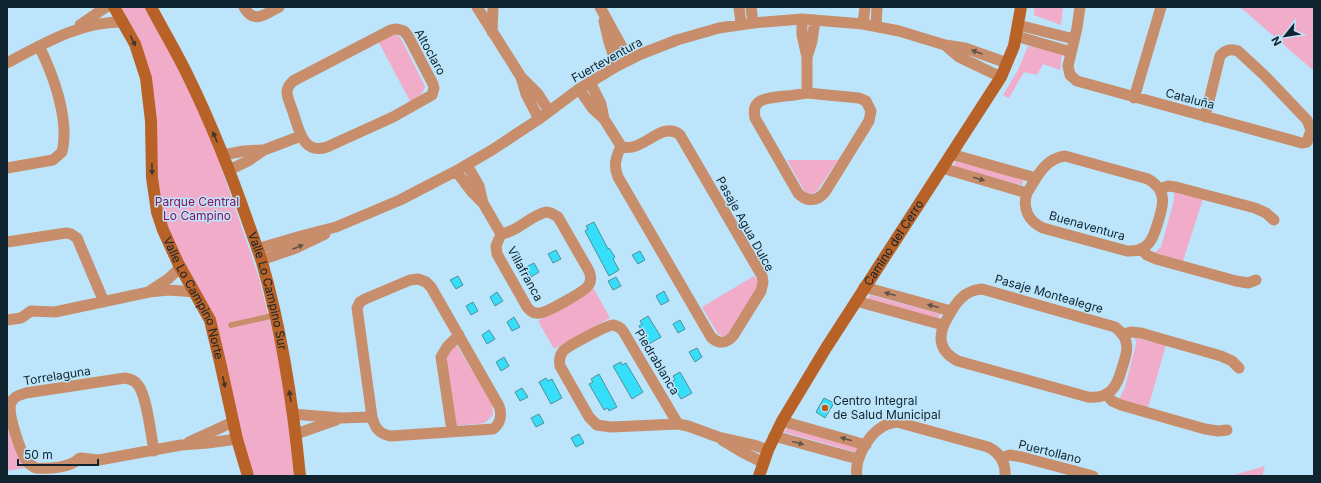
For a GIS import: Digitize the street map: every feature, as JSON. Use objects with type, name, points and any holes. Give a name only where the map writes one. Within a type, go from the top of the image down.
[{"type":"street","points":[[72,31],[106,7]]},
{"type":"street","name":"Valle Lo Campino Norte","points":[[114,7],[135,44],[146,78],[151,121],[152,178],[157,212],[163,230],[181,267],[204,307],[212,327],[236,439],[248,476]]},
{"type":"street","points":[[244,7],[250,15],[256,17],[262,16],[279,7]]},
{"type":"street","points":[[477,7],[521,77],[532,87],[549,111]]},
{"type":"street","points":[[492,32],[493,7]]},
{"type":"street","points":[[739,7],[741,24]]},
{"type":"street","points":[[751,7],[753,23]]},
{"type":"street","points":[[863,24],[866,7]]},
{"type":"street","points":[[876,26],[878,7]]},
{"type":"street","name":"Camino del Cerro","points":[[759,476],[768,450],[782,421],[864,287],[1001,77],[1017,31],[1021,7]]},
{"type":"street","points":[[1017,31],[1071,52],[1080,7]]},
{"type":"street","points":[[1134,98],[1161,7]]},
{"type":"street","name":"Valle Lo Campino Sur","points":[[156,9],[188,75],[223,155],[261,260],[276,315],[296,434],[300,476]]},
{"type":"street","points":[[601,10],[629,60]]},
{"type":"street","points":[[601,10],[608,42],[617,66]]},
{"type":"street","points":[[802,19],[802,35],[807,57],[807,93]]},
{"type":"street","name":"Fuerteventura","points":[[261,260],[296,248],[336,227],[400,200],[456,172],[539,119],[579,89],[617,66],[676,40],[719,28],[741,24],[802,19],[863,24],[922,37],[945,45],[965,48],[1007,63]]},
{"type":"street","points":[[807,57],[812,41],[815,20]]},
{"type":"street","points":[[7,63],[72,31],[104,23],[123,22]]},
{"type":"street","name":"Altoclaro","points":[[397,29],[404,31],[433,84],[434,88],[432,95],[364,131],[323,148],[318,149],[310,146],[301,136],[287,96],[290,84],[293,81],[391,30],[397,29]]},
{"type":"street","points":[[1017,31],[1074,39]]},
{"type":"street","name":"Fuerteventura","points":[[945,45],[959,57],[1001,77]]},
{"type":"street","points":[[7,168],[53,160],[60,155],[62,149],[64,133],[61,110],[52,78],[39,46]]},
{"type":"street","name":"Cataluña","points":[[1071,52],[1068,66],[1070,75],[1080,82],[1134,98],[1302,143],[1305,143],[1308,140],[1311,130],[1309,123],[1303,114],[1264,75],[1241,54],[1234,50],[1226,51],[1220,56],[1205,117]]},
{"type":"street","points":[[521,77],[526,94],[539,119]]},
{"type":"street","points":[[590,82],[600,99],[604,119]]},
{"type":"street","points":[[579,89],[593,109],[604,119],[621,146]]},
{"type":"street","points":[[807,93],[859,98],[866,101],[872,111],[869,121],[825,192],[818,198],[810,200],[798,192],[754,114],[755,106],[762,99],[807,93]]},
{"type":"street","name":"Pasaje Agua Dulce","points":[[666,131],[674,132],[680,135],[762,276],[763,282],[761,291],[728,341],[722,343],[711,337],[618,177],[615,163],[621,146],[624,148],[633,147],[666,131]]},
{"type":"street","points":[[228,170],[248,161],[264,150],[301,136]]},
{"type":"street","points":[[223,155],[244,151],[264,150]]},
{"type":"street","points":[[951,154],[1036,178]]},
{"type":"street","points":[[942,168],[1027,193],[1036,178],[1049,162],[1065,156],[1148,179],[1160,189],[1163,199],[1162,210],[1154,236],[1151,242],[1141,249],[1147,255],[1156,259],[1236,281],[1248,282],[1256,280]]},
{"type":"street","name":"Villafranca","points":[[467,165],[479,186],[483,203]]},
{"type":"street","name":"Villafranca","points":[[456,172],[483,203],[501,234]]},
{"type":"street","points":[[1160,189],[1172,186],[1184,188],[1255,208],[1266,213],[1274,220]]},
{"type":"street","name":"Buenaventura","points":[[1027,193],[1025,203],[1027,213],[1038,225],[1127,251],[1141,249]]},
{"type":"street","name":"Villafranca","points":[[543,213],[555,214],[560,220],[589,271],[591,278],[588,286],[546,312],[538,314],[532,312],[527,307],[497,254],[496,246],[501,234],[511,232],[543,213]]},
{"type":"street","name":"Fuerteventura","points":[[257,249],[336,227]]},
{"type":"street","points":[[7,242],[66,233],[74,236],[77,238],[104,302]]},
{"type":"street","points":[[149,292],[168,279],[181,267]]},
{"type":"street","points":[[410,280],[423,280],[430,287],[459,335],[499,406],[501,415],[497,426],[493,429],[386,436],[375,427],[372,417],[357,308],[360,302],[410,280]]},
{"type":"street","points":[[864,287],[951,311]]},
{"type":"street","name":"Pasaje Montealegre","points":[[1106,394],[1094,397],[1088,396],[958,361],[949,355],[942,345],[941,336],[943,325],[960,299],[968,293],[982,289],[1110,324],[1123,334]]},
{"type":"street","points":[[7,320],[21,318],[31,311],[55,312],[149,292],[169,290],[195,292]]},
{"type":"street","points":[[856,301],[943,325]]},
{"type":"street","name":"Piedrablanca","points":[[678,424],[619,327],[614,325],[605,327],[568,347],[562,352],[560,366],[589,417],[598,425],[606,427],[678,424],[718,437],[754,445],[768,450]]},
{"type":"street","points":[[1227,430],[1212,431],[1121,405],[1112,401],[1106,394],[1111,391],[1118,382],[1127,353],[1127,344],[1123,334],[1131,332],[1141,333],[1222,356],[1232,361],[1239,368]]},
{"type":"street","points":[[452,431],[441,357],[447,347],[459,335]]},
{"type":"street","name":"Torrelaguna","points":[[154,451],[143,394],[138,384],[130,379],[124,378],[26,393],[17,396],[11,402],[10,407],[12,420],[22,452],[28,463],[36,468],[68,465],[80,458],[99,460],[154,451],[181,446],[236,439]]},
{"type":"street","points":[[293,414],[341,418],[372,417]]},
{"type":"street","points":[[296,434],[341,418]]},
{"type":"street","points":[[782,421],[866,445]]},
{"type":"street","name":"Torrelaguna","points":[[181,446],[233,422]]},
{"type":"street","name":"Puertollano","points":[[857,476],[856,470],[858,459],[866,445],[879,429],[887,424],[897,422],[993,449],[1004,463],[1005,476]]},
{"type":"street","points":[[774,436],[858,459]]},
{"type":"street","name":"Piedrablanca","points":[[718,437],[738,450],[764,463]]},
{"type":"street","name":"Puertollano","points":[[1001,458],[1010,455],[1022,457],[1093,476]]},
{"type":"lane","points":[[231,325],[276,315]]},
{"type":"green space","name":"Parque Central Lo Campino","points":[[121,7],[147,7],[184,77],[217,155],[259,278],[282,370],[295,476],[254,476],[189,272],[161,218],[140,42]]},
{"type":"green space","points":[[1034,7],[1063,7],[1061,25],[1034,15]]},
{"type":"green space","points":[[1240,7],[1314,7],[1314,71]]},
{"type":"green space","points":[[394,34],[400,37],[425,86],[418,97],[410,101],[378,41]]},
{"type":"green space","points":[[1028,46],[1062,53],[1060,70],[1043,64],[1037,75],[1024,72],[1009,98],[1003,95],[1018,70]]},
{"type":"green space","points":[[787,160],[838,160],[817,191],[810,195],[805,192]]},
{"type":"green space","points":[[955,161],[1024,178],[1022,185],[954,167]]},
{"type":"green space","points":[[1174,192],[1203,199],[1183,261],[1154,253],[1161,247],[1174,200]]},
{"type":"green space","points":[[754,276],[758,282],[757,288],[726,336],[718,334],[702,307]]},
{"type":"green space","points":[[594,289],[610,318],[554,349],[538,321]]},
{"type":"green space","points":[[870,295],[941,314],[938,318],[868,299]]},
{"type":"green space","points":[[1135,338],[1166,345],[1148,408],[1119,400],[1125,387],[1136,344]]},
{"type":"green space","points":[[456,344],[492,403],[493,415],[485,423],[454,426],[441,358]]},
{"type":"green space","points":[[7,419],[24,468],[7,471]]},
{"type":"green space","points":[[787,428],[858,448],[855,452],[784,432]]},
{"type":"green space","points":[[1265,466],[1262,476],[1230,476]]},
{"type":"building","points":[[594,222],[608,249],[609,248],[615,257],[613,259],[619,270],[609,276],[585,231],[588,229],[586,226]]},
{"type":"building","points":[[556,250],[561,259],[553,263],[548,254]]},
{"type":"building","points":[[640,251],[645,260],[638,264],[632,255]]},
{"type":"building","points":[[534,263],[539,272],[531,277],[526,267]]},
{"type":"building","points":[[458,276],[463,285],[456,289],[450,280]]},
{"type":"building","points":[[616,277],[621,286],[613,290],[608,281]]},
{"type":"building","points":[[664,291],[669,301],[661,305],[656,296]]},
{"type":"building","points":[[497,292],[503,301],[495,306],[490,297]]},
{"type":"building","points":[[473,302],[478,311],[471,315],[466,306]]},
{"type":"building","points":[[648,316],[661,337],[649,344],[639,326],[642,324],[640,321]]},
{"type":"building","points":[[514,317],[520,327],[512,331],[507,322]]},
{"type":"building","points":[[680,320],[685,329],[678,333],[673,324]]},
{"type":"building","points":[[489,330],[495,339],[487,344],[482,335]]},
{"type":"building","points":[[697,348],[702,357],[695,362],[689,352]]},
{"type":"building","points":[[504,357],[509,366],[501,371],[496,362]]},
{"type":"building","points":[[621,362],[622,365],[626,363],[643,392],[632,399],[613,366]]},
{"type":"building","points":[[680,372],[692,393],[681,399],[671,382],[675,380],[673,376]]},
{"type":"building","points":[[599,374],[617,407],[609,411],[608,408],[604,410],[589,384],[593,382],[591,379]]},
{"type":"building","points":[[546,378],[548,381],[552,379],[562,398],[551,404],[539,382]]},
{"type":"building","points":[[522,388],[528,397],[520,401],[515,392]]},
{"type":"building","name":"Centro Integral de Salud Municipal","points":[[824,398],[834,403],[825,418],[816,412]]},
{"type":"building","points":[[539,414],[544,423],[536,427],[531,418]]},
{"type":"building","points":[[579,434],[584,443],[576,447],[571,438]]},
{"type":"place","name":"Centro Integral de Salud Municipal","points":[[825,408]]}]
